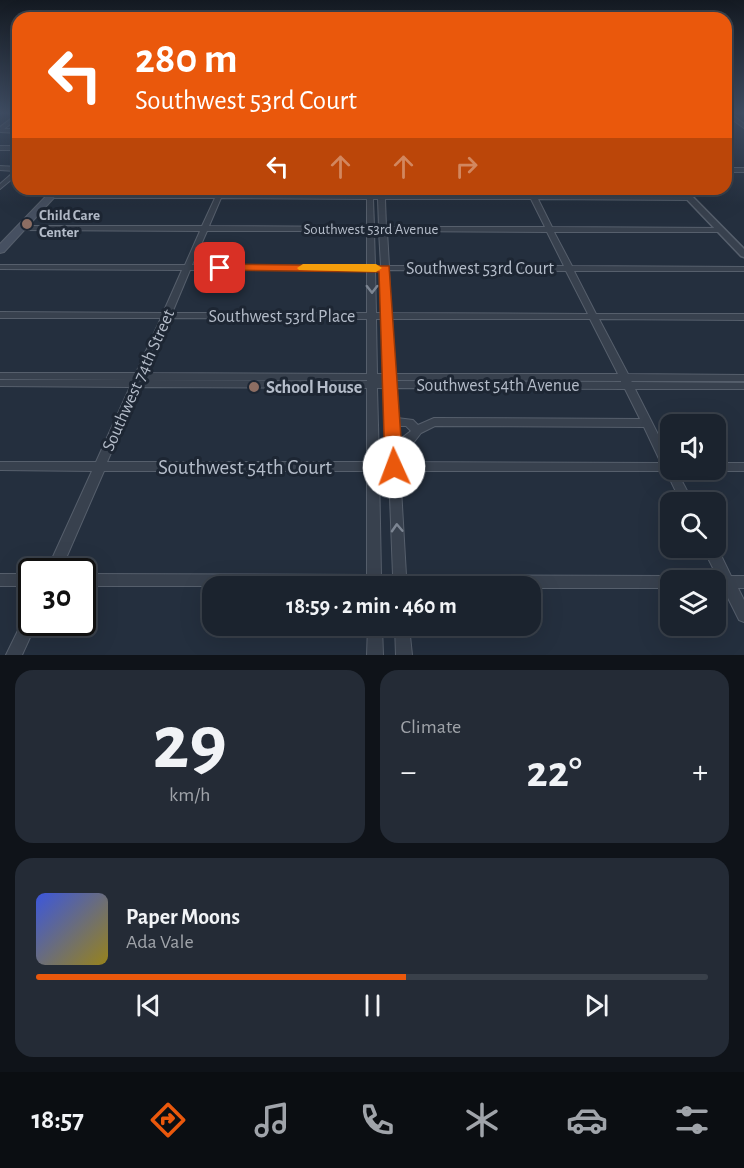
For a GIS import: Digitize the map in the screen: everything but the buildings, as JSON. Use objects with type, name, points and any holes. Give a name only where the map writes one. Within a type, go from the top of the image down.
[{"type":"main road","points":[[0,250],[52,195]]},
{"type":"street","points":[[0,187],[12,176]]},
{"type":"street","name":"Southwest 74th Street","points":[[58,558],[219,195]]},
{"type":"street","points":[[370,195],[374,576]]},
{"type":"street","points":[[382,195],[400,576]]},
{"type":"street","points":[[533,195],[660,448]]},
{"type":"street","points":[[595,195],[690,198]]},
{"type":"street","points":[[687,195],[744,254]]},
{"type":"street","name":"Southwest 53rd Avenue","points":[[21,228],[721,230]]},
{"type":"street","name":"Southwest 53rd Court","points":[[0,267],[744,269]]},
{"type":"street","name":"Southwest 53rd Place","points":[[0,315],[744,317]]},
{"type":"street","name":"Southwest 54th Avenue","points":[[0,376],[138,381]]},
{"type":"street","name":"Southwest 54th Avenue","points":[[626,382],[744,378]]},
{"type":"street","name":"Southwest 54th Avenue","points":[[0,383],[391,381],[626,382],[744,386]]},
{"type":"street","points":[[392,421],[409,423],[417,430]]},
{"type":"street","points":[[393,447],[406,442],[415,435],[417,430],[434,422],[647,423]]},
{"type":"street","name":"Southwest 54th Court","points":[[0,466],[660,467]]},
{"type":"street","points":[[726,467],[744,467]]},
{"type":"street","points":[[0,580],[18,580]]},
{"type":"street","points":[[96,580],[202,582]]},
{"type":"street","points":[[541,583],[660,582]]},
{"type":"street","points":[[726,582],[744,582]]},
{"type":"street","points":[[726,589],[744,615]]},
{"type":"street","points":[[14,655],[23,636]]},
{"type":"street","points":[[375,636],[375,655]]},
{"type":"street","points":[[403,636],[404,655]]},
{"type":"slow traffic","points":[[303,268],[376,268]]},
{"type":"place","name":"Child Care Center","points":[[27,224]]},
{"type":"place","name":"School House","points":[[254,387]]},
{"type":"route","points":[[220,268],[385,268],[394,467]]}]
